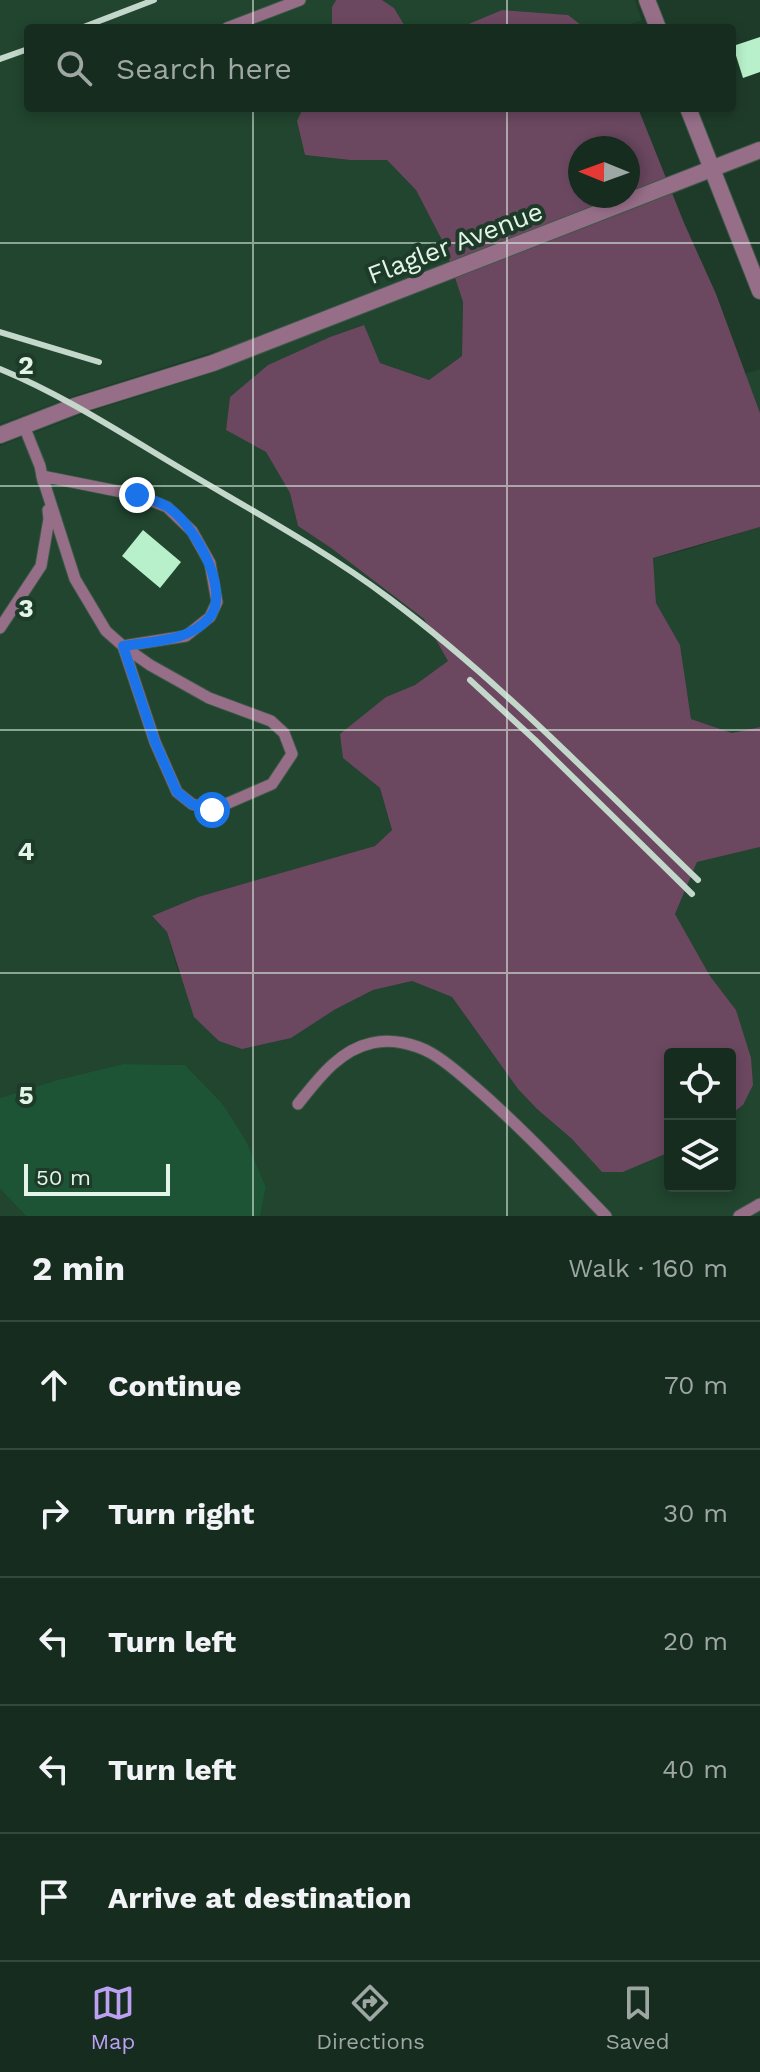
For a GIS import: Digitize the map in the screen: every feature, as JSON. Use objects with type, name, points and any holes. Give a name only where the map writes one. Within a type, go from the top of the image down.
[{"type":"street","points":[[647,0],[656,24]]},
{"type":"street","points":[[690,112],[760,291]]},
{"type":"street","name":"Flagler Avenue","points":[[0,435],[75,406],[213,363],[760,150]]},
{"type":"lane","points":[[237,24],[300,0]]},
{"type":"lane","points":[[24,426],[75,579],[106,631],[150,665],[209,698],[271,721],[284,733],[292,754],[272,784],[212,810],[192,804],[177,792],[155,742],[123,646]]},
{"type":"lane","points":[[0,628],[41,566],[49,519],[42,476]]},
{"type":"lane","points":[[42,476],[137,495],[167,507],[192,531],[210,563],[217,602],[210,617],[186,636],[123,646]]},
{"type":"lane","points":[[298,1104],[327,1068],[352,1050],[373,1042],[392,1041],[413,1045],[432,1053],[501,1110],[606,1216]]},
{"type":"lane","points":[[739,1216],[760,1204]]},
{"type":"shaded area","points":[[0,0],[336,0],[332,7],[332,24],[24,24],[24,112],[301,112],[297,122],[305,155],[387,160],[416,190],[444,244],[463,302],[462,356],[429,380],[380,363],[363,325],[268,365],[230,397],[226,430],[266,452],[290,493],[298,526],[424,619],[448,661],[415,685],[386,697],[344,758],[380,788],[392,830],[375,846],[198,897],[152,917],[167,932],[179,975],[334,1010],[373,990],[412,981],[452,997],[518,1089],[572,1139],[623,1172],[664,1155],[664,1192],[736,1192],[736,1110],[743,1105],[736,1010],[710,976],[675,914],[697,862],[760,847],[760,1216],[260,1216],[266,1186],[222,1103],[185,1065],[123,1064],[0,1098],[0,446],[80,415],[227,368],[219,350],[71,397],[0,424]]},
{"type":"shaded area","points":[[336,0],[382,0],[394,8],[404,24],[332,24],[332,7]]},
{"type":"shaded area","points":[[382,0],[635,0],[642,20],[632,24],[579,24],[567,15],[502,10],[469,24],[404,24],[394,8]]},
{"type":"shaded area","points":[[502,10],[568,15],[580,24],[469,24]]},
{"type":"shaded area","points":[[301,112],[640,112],[716,294],[760,413],[760,527],[653,558],[656,603],[680,645],[691,719],[732,733],[760,727],[760,847],[697,862],[675,914],[710,976],[736,1010],[751,1058],[753,1085],[743,1105],[736,1110],[736,1048],[664,1048],[664,1155],[623,1172],[602,1172],[572,1139],[537,1109],[518,1089],[452,997],[412,981],[373,990],[334,1010],[291,1038],[242,1049],[219,1041],[194,1017],[167,932],[152,916],[198,897],[375,846],[392,830],[380,788],[343,758],[340,734],[386,697],[415,685],[448,661],[424,619],[298,526],[290,493],[266,452],[226,430],[230,397],[268,365],[364,325],[380,363],[429,380],[462,356],[463,302],[444,244],[416,190],[387,160],[305,155],[297,121]]},
{"type":"shaded area","points":[[760,369],[760,413],[745,374]]},
{"type":"shaded area","points":[[760,527],[760,727],[732,733],[691,719],[680,645],[656,603],[653,558]]},
{"type":"shaded area","points":[[123,1064],[185,1065],[222,1103],[246,1141],[266,1187],[260,1216],[26,1216],[0,1189],[0,1098]]},
{"type":"shaded area","points":[[0,1189],[25,1215],[26,1216],[0,1216]]},
{"type":"building","points":[[760,37],[760,72],[743,78],[736,45]]},
{"type":"building","points":[[143,530],[181,562],[160,588],[122,556]]},
{"type":"railway","points":[[91,24],[154,0]]},
{"type":"railway","points":[[0,59],[24,50]]},
{"type":"railway","points":[[0,332],[99,362]]},
{"type":"railway","points":[[0,369],[111,426],[311,546],[390,599],[510,699],[698,880]]},
{"type":"railway","points":[[470,680],[692,894]]},
{"type":"route","points":[[137,495],[167,507],[192,531],[210,563],[217,602],[210,617],[186,636],[123,646],[155,742],[177,792],[192,804],[212,810]]}]
